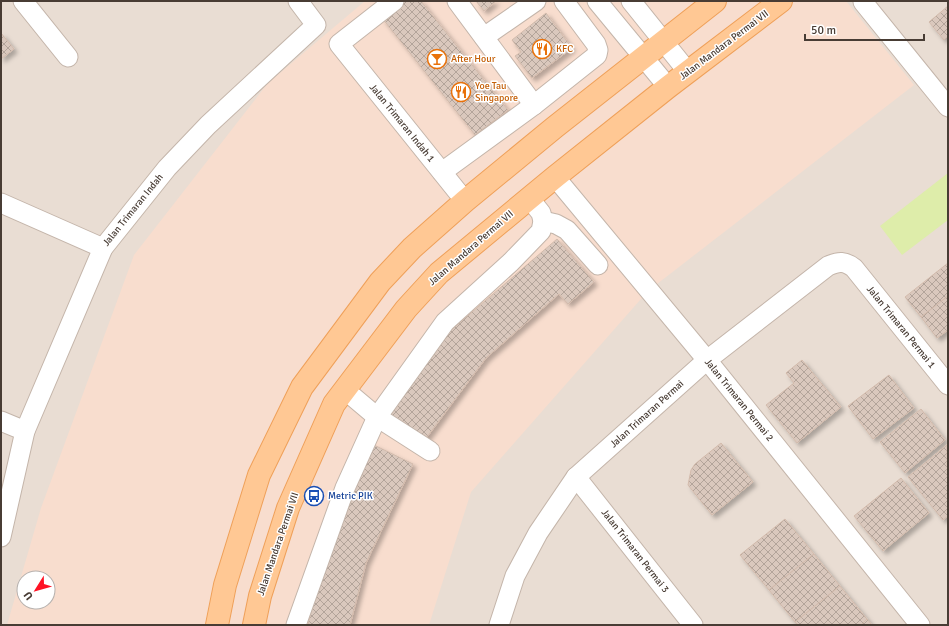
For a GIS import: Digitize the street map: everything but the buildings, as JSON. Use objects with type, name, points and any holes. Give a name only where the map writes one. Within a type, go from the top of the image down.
[{"type":"main road","points":[[217,625],[225,585],[259,475],[302,387],[380,282],[412,248],[465,201],[555,127],[715,1]]},
{"type":"main road","name":"Jalan Mandara Permai VII","points":[[254,625],[260,596],[288,508],[334,404],[406,309],[438,273],[555,176],[782,1]]},
{"type":"street","points":[[23,1],[68,56]]},
{"type":"street","name":"Jalan Trimaran Indah","points":[[1,537],[26,431],[103,248],[167,168],[202,131],[316,25],[298,1]]},
{"type":"street","name":"Jalan Trimaran Indah 1","points":[[394,1],[339,44],[465,201]]},
{"type":"street","points":[[457,1],[534,105]]},
{"type":"street","points":[[484,37],[536,1]]},
{"type":"street","points":[[442,172],[534,105],[597,56],[598,50],[596,44],[564,1]]},
{"type":"street","points":[[597,1],[668,88]]},
{"type":"street","points":[[631,1],[688,72]]},
{"type":"street","points":[[862,2],[948,107]]},
{"type":"street","name":"Jalan Trimaran Permai 2","points":[[555,176],[707,360],[920,625]]},
{"type":"street","points":[[296,625],[345,488],[377,416],[446,322],[511,262],[541,231],[543,221],[541,213],[529,198]]},
{"type":"street","points":[[1,203],[103,248]]},
{"type":"street","points":[[543,221],[556,224],[567,230],[598,265]]},
{"type":"street","name":"Jalan Trimaran Permai","points":[[499,625],[515,576],[538,533],[576,477],[707,360],[828,266],[837,262],[847,263],[854,268]]},
{"type":"street","name":"Jalan Trimaran Permai 1","points":[[854,268],[948,385]]},
{"type":"street","points":[[345,390],[377,416],[430,451]]},
{"type":"street","points":[[1,421],[26,431]]},
{"type":"street","name":"Jalan Trimaran Permai 3","points":[[576,477],[693,625]]},
{"type":"shaded area","points":[[1,1],[948,1],[948,625],[1,625]]},
{"type":"shaded area","points":[[365,1],[846,1],[914,85],[648,291],[471,492],[429,625],[7,625],[16,594],[16,610],[56,610],[56,570],[23,570],[41,508],[134,255],[268,83]]},
{"type":"green space","points":[[948,173],[948,220],[902,255],[880,226]]},
{"type":"place","name":"KFC","points":[[542,49]]},
{"type":"place","name":"After Hour","points":[[437,59]]},
{"type":"place","name":"Yoe Tau Singapore","points":[[461,92]]},
{"type":"place","name":"Metric PIK","points":[[314,496]]}]
